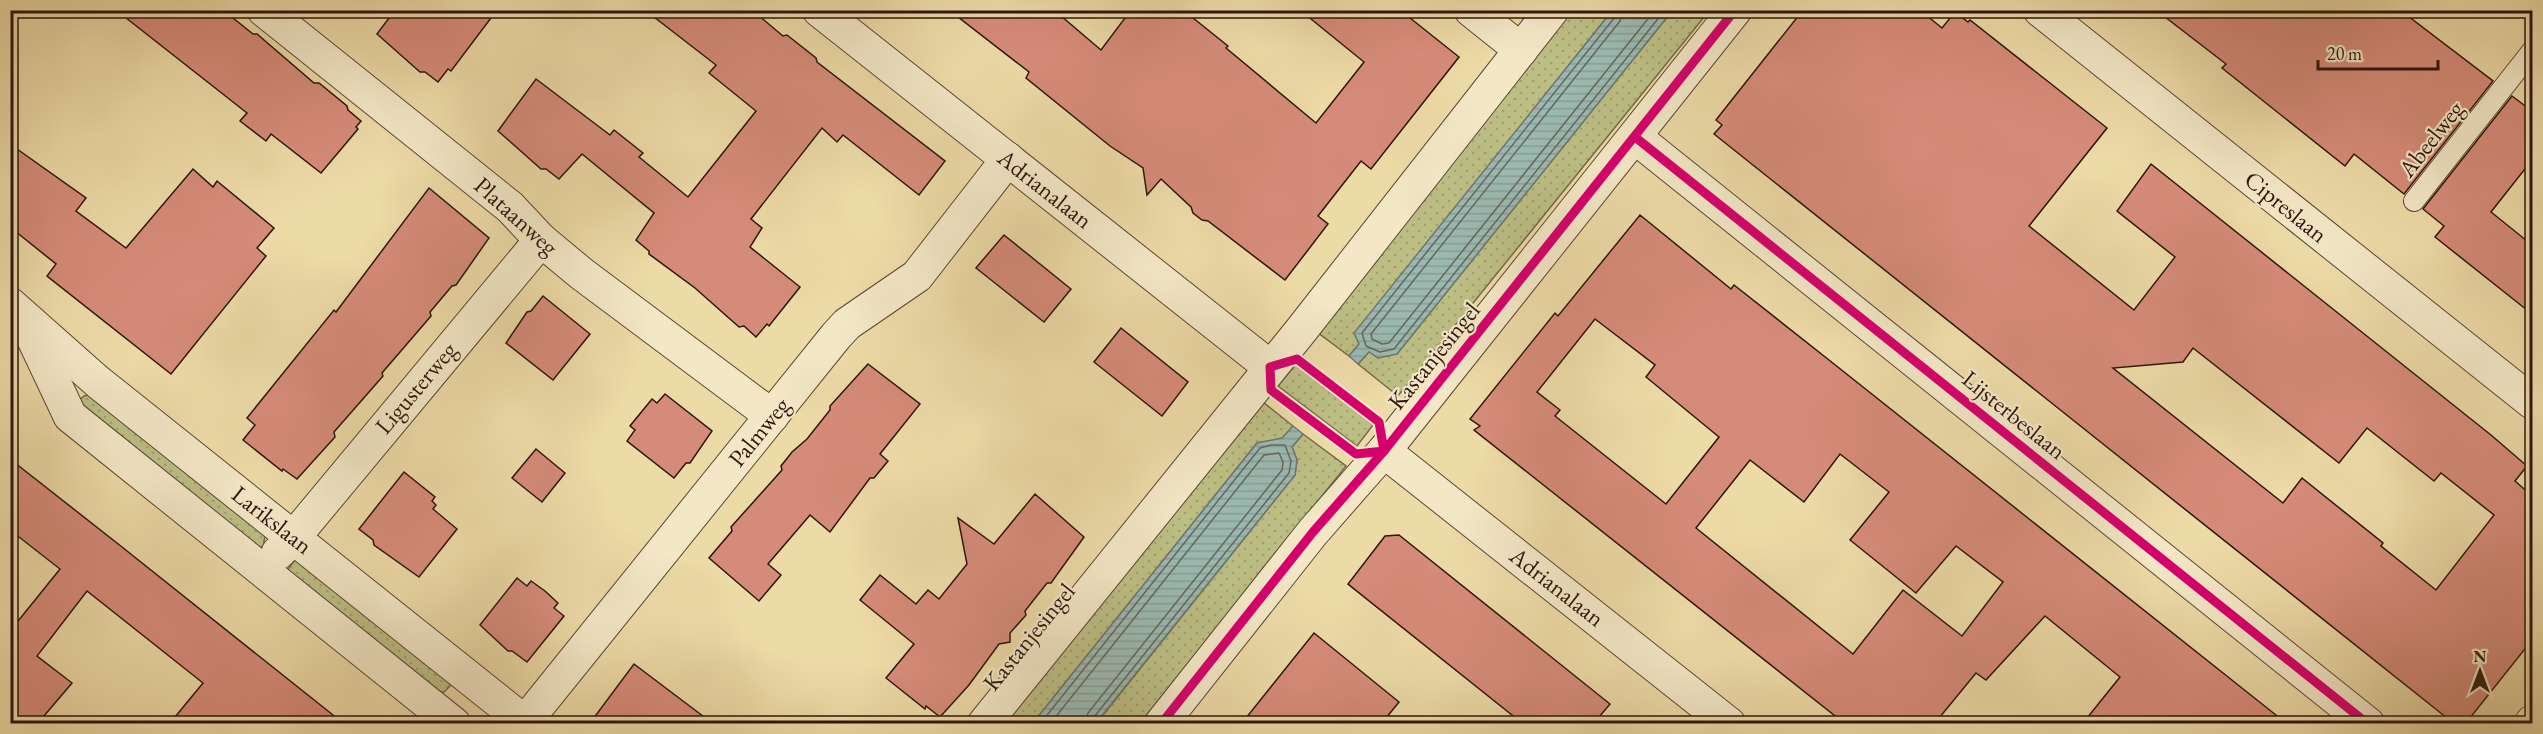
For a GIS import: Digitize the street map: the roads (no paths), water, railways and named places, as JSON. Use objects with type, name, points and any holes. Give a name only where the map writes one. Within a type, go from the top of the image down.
[{"type":"street","name":"Plataanweg","points":[[264,10],[510,207],[541,240],[772,416]]},
{"type":"street","name":"Adrianalaan","points":[[819,10],[1270,367]]},
{"type":"street","points":[[1472,10],[1521,50]]},
{"type":"street","name":"Kastanjesingel","points":[[984,723],[1270,367],[1552,10]]},
{"type":"street","name":"Kastanjesingel","points":[[1161,723],[1313,532],[1384,451],[1735,10]]},
{"type":"street","name":"Cipreslaan","points":[[2040,10],[2532,402]]},
{"type":"street","name":"Lijsterbeslaan","points":[[1635,136],[2368,723]]},
{"type":"street","name":"Palmweg","points":[[526,723],[847,324],[917,276],[1008,159]]},
{"type":"street","name":"Ligusterweg","points":[[261,569],[294,537],[541,240]]},
{"type":"street","name":"Larikslaan","points":[[16,308],[98,382],[526,723]]},
{"type":"street","name":"Larikslaan","points":[[16,308],[70,416],[451,723]]},
{"type":"street","name":"Adrianalaan","points":[[1384,451],[1729,723]]},
{"type":"street","points":[[451,723],[478,684]]},
{"type":"lane","name":"Abeelweg","points":[[2414,201],[2532,51]]},
{"type":"water","points":[[1612,11],[1672,11],[1397,354],[1378,358],[1369,352],[1358,364],[1349,356],[1359,344],[1354,333]]},
{"type":"water","points":[[1293,426],[1303,434],[1292,447],[1297,460],[1295,475],[1096,723],[1033,723],[1257,443],[1282,438]]}]
